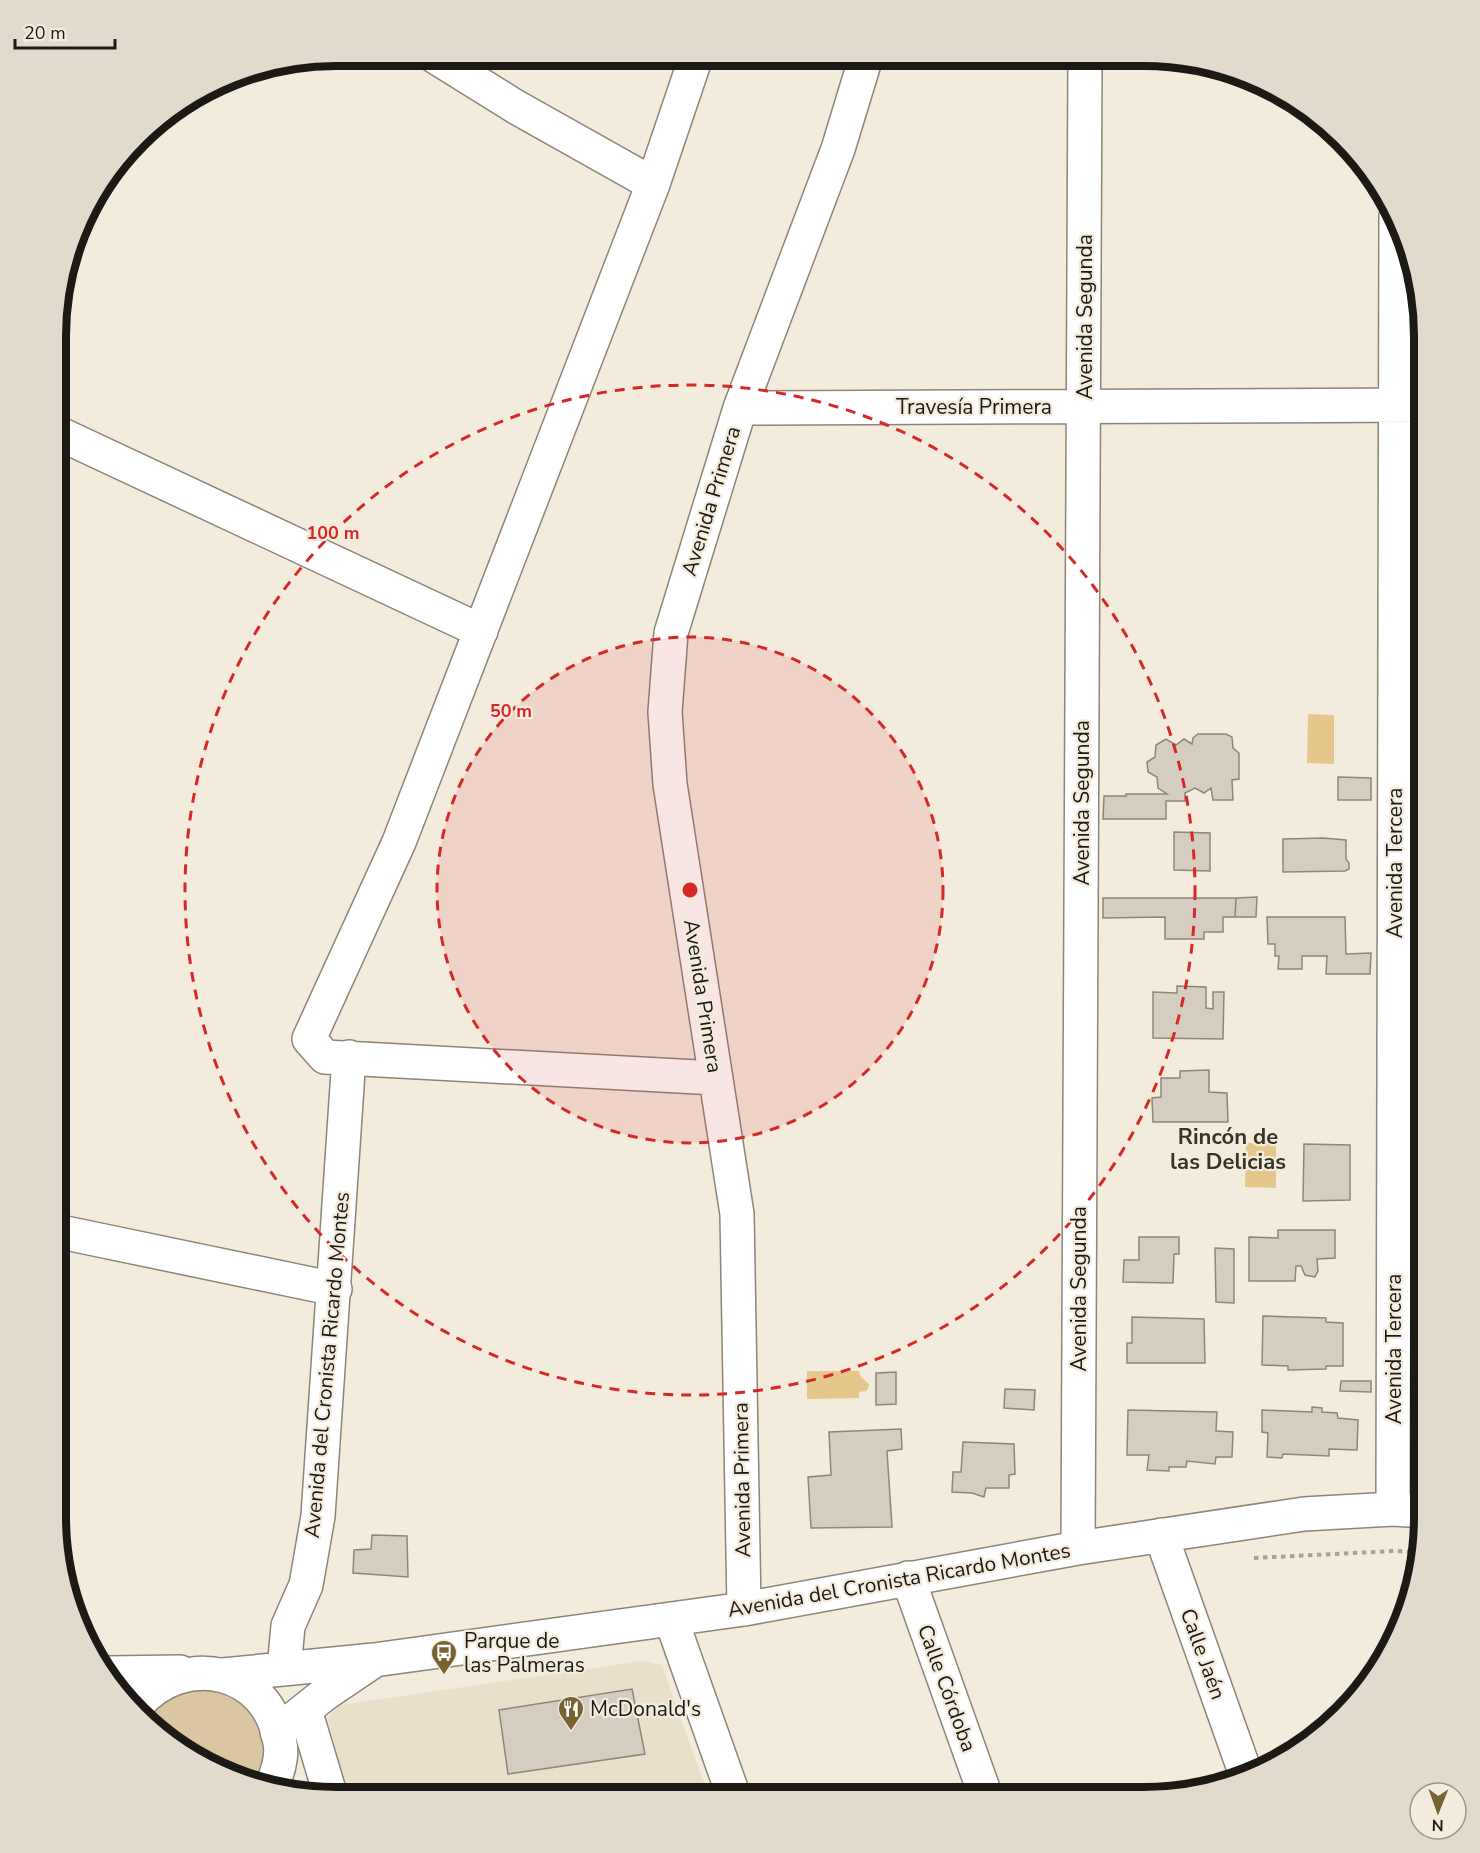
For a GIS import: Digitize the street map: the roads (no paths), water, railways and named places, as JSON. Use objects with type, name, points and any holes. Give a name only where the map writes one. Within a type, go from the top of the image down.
[{"type":"street","points":[[450,66],[516,107],[652,184]]},
{"type":"street","points":[[693,66],[652,184],[399,842],[309,1039],[325,1057],[716,1078]]},
{"type":"street","name":"Avenida Primera","points":[[744,1609],[737,1214],[670,784],[665,712],[671,633],[740,408],[838,149],[863,66]]},
{"type":"street","name":"Avenida Segunda","points":[[1078,1548],[1085,66]]},
{"type":"street","name":"Avenida Tercera","points":[[1398,244],[1410,405],[1409,1510]]},
{"type":"street","name":"Travesía Primera","points":[[740,408],[1410,405]]},
{"type":"street","points":[[66,437],[481,630]]},
{"type":"street","name":"Avenida del Cronista Ricardo Montes","points":[[284,1670],[288,1626],[306,1585],[318,1516],[349,1057]]},
{"type":"street","points":[[66,1233],[335,1288]]},
{"type":"street","name":"Avenida del Cronista Ricardo Montes","points":[[213,1674],[284,1670],[374,1660],[744,1609],[1078,1548],[1304,1514],[1409,1510]]},
{"type":"street","name":"Calle Jaén","points":[[1161,1535],[1244,1768]]},
{"type":"street","name":"Calle Córdoba","points":[[908,1578],[982,1787]]},
{"type":"street","points":[[670,1619],[730,1787]]},
{"type":"street","name":"Avenida del Cronista Ricardo Montes","points":[[277,1732],[326,1693],[374,1660]]},
{"type":"street","points":[[115,1673],[213,1674],[242,1683],[261,1699],[274,1720],[281,1744],[279,1769],[274,1780]]},
{"type":"street","points":[[140,1702],[156,1686],[178,1676],[213,1674]]},
{"type":"street","points":[[305,1710],[328,1787]]},
{"type":"place","name":"Parque de las Palmeras","points":[[444,1676]]},
{"type":"place","name":"McDonald's","points":[[571,1732]]},
{"type":"district","name":"Rincón de las Delicias","points":[[1228,1150]]}]
